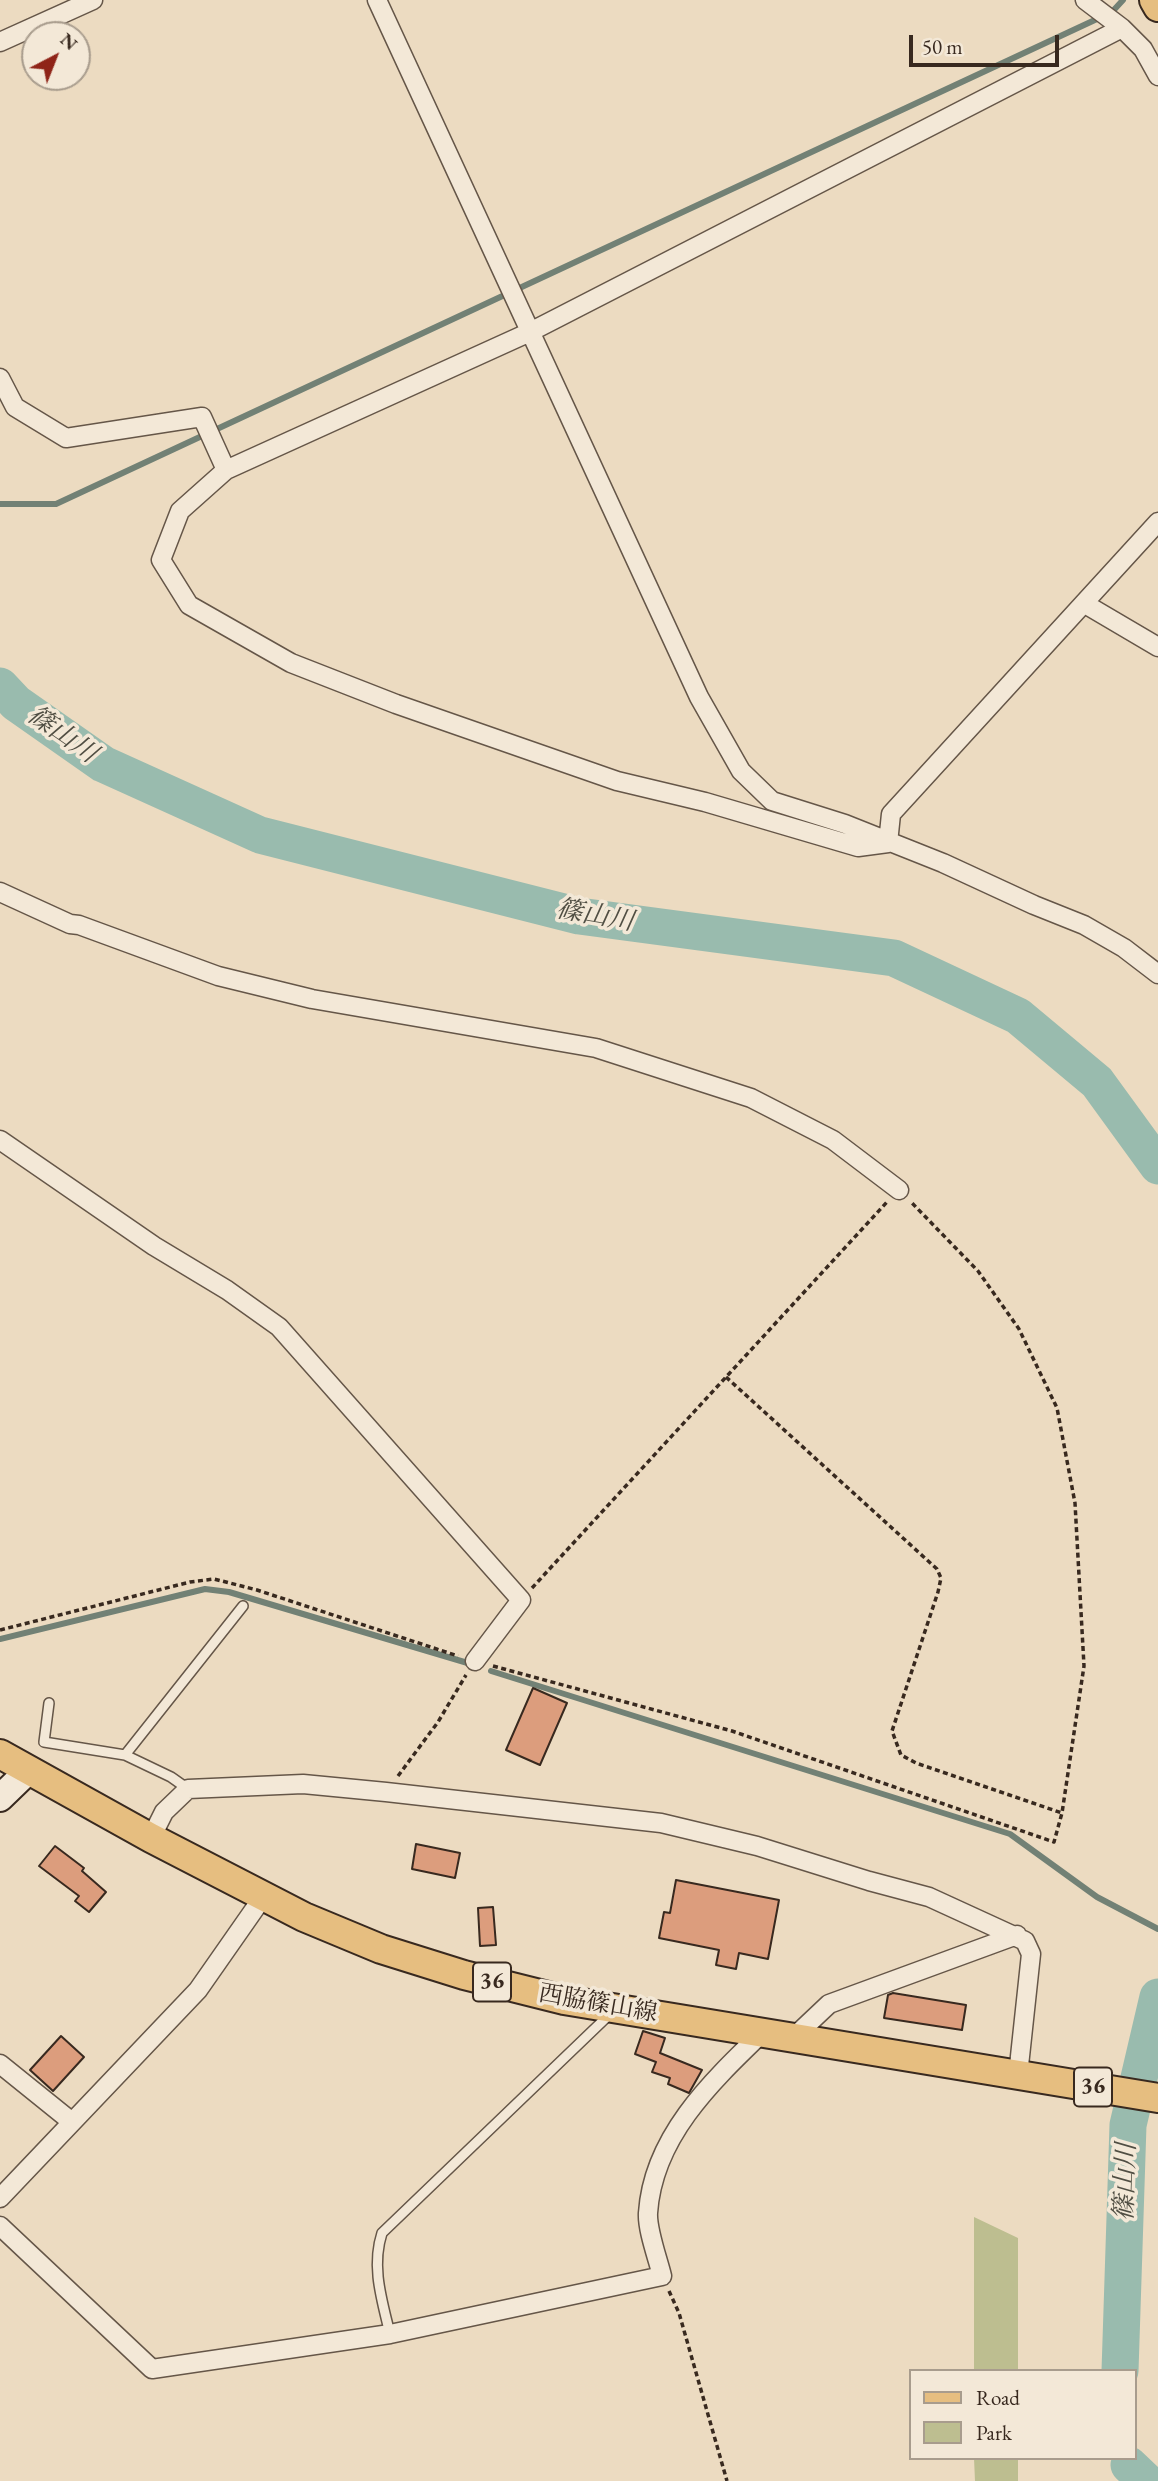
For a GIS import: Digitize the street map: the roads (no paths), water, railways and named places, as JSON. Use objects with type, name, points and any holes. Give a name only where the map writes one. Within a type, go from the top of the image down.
[{"type":"main road","name":"西脇篠山線","points":[[0,1754],[150,1838],[263,1897],[381,1949],[464,1975],[564,2000],[1158,2098]]},
{"type":"main road","points":[[0,1798],[29,1770]]},
{"type":"street","points":[[0,42],[93,0]]},
{"type":"street","points":[[377,0],[699,697],[741,771],[772,801],[845,824],[943,863],[1084,925],[1124,948],[1158,974]]},
{"type":"street","points":[[1089,3],[1143,49],[1158,76]]},
{"type":"street","points":[[888,843],[858,847],[705,802],[617,782],[396,704],[291,663],[189,606],[162,560],[180,511],[226,470],[530,332],[1117,25]]},
{"type":"street","points":[[0,378],[15,407],[66,438],[202,417],[226,470]]},
{"type":"street","points":[[888,843],[891,814],[1158,522]]},
{"type":"street","points":[[1085,604],[1158,647]]},
{"type":"street","points":[[0,892],[70,924],[218,976],[312,999],[596,1048],[751,1098],[833,1140],[899,1189]]},
{"type":"street","points":[[0,1140],[154,1246],[227,1290],[279,1327],[521,1600],[475,1661]]},
{"type":"street","points":[[150,1838],[164,1812],[188,1789],[303,1784],[661,1823],[757,1846],[929,1897],[1017,1935],[1025,1941],[1031,1954],[1022,2076]]},
{"type":"street","points":[[0,2198],[198,1990],[263,1897]]},
{"type":"street","points":[[793,2038],[829,2004],[1017,1935]]},
{"type":"street","points":[[0,2226],[152,2369],[390,2334],[662,2276],[648,2216],[656,2175],[677,2127],[713,2080],[763,2032]]},
{"type":"street","points":[[0,2064],[72,2122]]},
{"type":"lane","points":[[125,1755],[243,1606]]},
{"type":"lane","points":[[49,1703],[44,1742],[125,1755],[171,1777],[188,1789]]},
{"type":"lane","points":[[390,2334],[376,2272],[382,2233],[616,2008]]},
{"type":"waterway","points":[[0,504],[56,504],[1112,12],[1123,0]]},
{"type":"waterway","name":"篠山川","points":[[0,686],[16,703],[103,764],[260,835],[579,916],[894,958],[1018,1016],[1097,1082],[1158,1166]]},
{"type":"waterway","points":[[0,1639],[205,1589],[229,1592],[471,1664]]},
{"type":"waterway","points":[[491,1671],[1010,1834],[1097,1897],[1158,1929]]},
{"type":"waterway","name":"篠山川","points":[[1120,2369],[1128,2125],[1158,1997]]},
{"type":"waterway","points":[[1129,2465],[1146,2481]]}]
